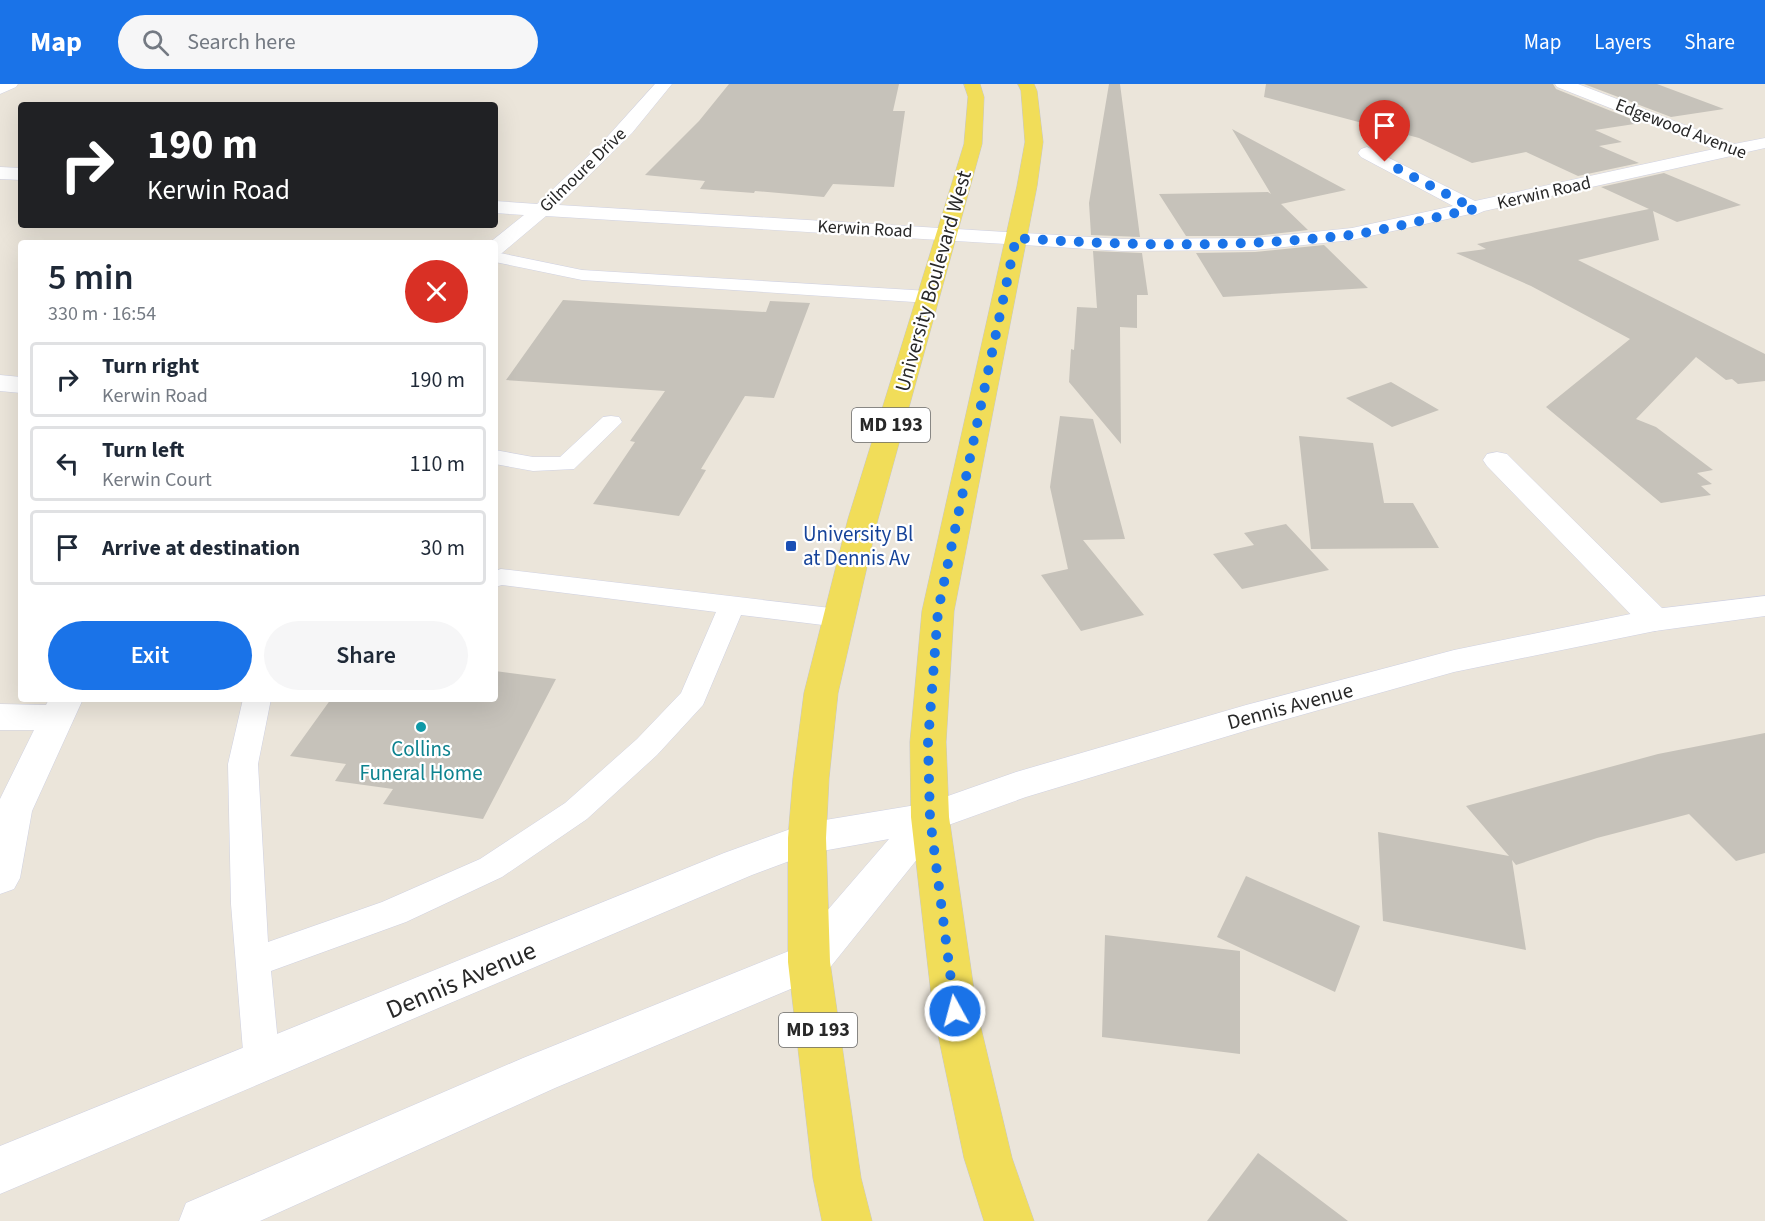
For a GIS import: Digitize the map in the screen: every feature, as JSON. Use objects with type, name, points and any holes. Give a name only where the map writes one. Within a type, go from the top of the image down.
[{"type":"main road","name":"University Boulevard West","points":[[847,1221],[837,1178],[809,962],[807,837],[810,778],[821,693],[863,519],[973,144],[976,97],[972,84]]},
{"type":"main road","points":[[1009,1221],[988,1158],[955,1011],[930,818],[928,742],[938,611],[1034,142],[1029,91],[1026,84]]},
{"type":"street","points":[[0,89],[10,84]]},
{"type":"street","name":"Gilmoure Drive","points":[[498,247],[543,210],[638,118],[664,84]]},
{"type":"street","name":"Edgewood Avenue","points":[[1563,84],[1765,161]]},
{"type":"street","name":"Kerwin Road","points":[[498,207],[1122,245],[1255,244],[1352,234],[1475,209],[1765,143]]},
{"type":"street","points":[[1367,153],[1475,209]]},
{"type":"street","points":[[0,173],[18,174]]},
{"type":"street","points":[[0,383],[18,385]]},
{"type":"street","points":[[1497,460],[1655,620]]},
{"type":"street","name":"Dennis Avenue","points":[[0,1170],[807,837],[930,818],[1016,786],[1257,715],[1454,661],[1655,620],[1765,606]]},
{"type":"street","points":[[0,717],[62,708]]},
{"type":"street","points":[[0,878],[13,811],[62,708]]},
{"type":"street","name":"Dennis Avenue","points":[[204,1221],[539,1073],[809,962],[930,818]]},
{"type":"lane","points":[[498,258],[582,274],[929,297]]},
{"type":"lane","points":[[498,458],[532,464],[566,464],[611,422]]},
{"type":"lane","points":[[498,578],[839,618]]},
{"type":"lane","points":[[254,962],[394,912],[491,868],[576,811],[647,747],[693,698],[732,605]]},
{"type":"lane","points":[[256,702],[243,764],[248,904],[262,1063]]},
{"type":"building","points":[[729,84],[899,84],[893,111],[905,111],[894,187],[833,184],[824,197],[700,189],[705,181],[645,175],[699,121]]},
{"type":"building","points":[[1109,84],[1120,84],[1140,237],[1091,235],[1089,203]]},
{"type":"building","points":[[1266,84],[1553,84],[1556,89],[1641,123],[1595,130],[1622,142],[1599,146],[1639,163],[1578,176],[1526,152],[1472,163],[1419,138],[1264,97]]},
{"type":"building","points":[[1584,84],[1657,84],[1724,109],[1671,117]]},
{"type":"building","points":[[1232,129],[1346,190],[1281,204],[1308,230],[1255,236],[1186,236],[1159,194],[1268,192],[1271,194]]},
{"type":"building","points":[[1664,173],[1741,205],[1677,222],[1653,211],[1659,240],[1578,260],[1765,354],[1765,381],[1738,384],[1732,379],[1726,380],[1696,357],[1636,419],[1656,427],[1713,470],[1697,473],[1712,484],[1701,486],[1711,495],[1661,503],[1546,407],[1630,339],[1531,286],[1456,253],[1486,249],[1477,244],[1649,209],[1601,187]]},
{"type":"building","points":[[1324,245],[1368,288],[1223,297],[1196,253],[1255,252]]},
{"type":"building","points":[[1093,251],[1142,253],[1148,295],[1137,295],[1137,328],[1120,327],[1121,444],[1069,382],[1077,307],[1097,308]]},
{"type":"building","points":[[563,300],[766,312],[770,301],[810,303],[774,398],[745,396],[701,469],[706,470],[679,516],[593,504],[635,442],[630,441],[665,391],[506,380]]},
{"type":"building","points":[[1391,382],[1439,410],[1392,427],[1346,398]]},
{"type":"building","points":[[1060,416],[1093,419],[1125,539],[1083,540],[1144,615],[1081,631],[1041,575],[1068,569],[1050,487]]},
{"type":"building","points":[[1299,436],[1373,443],[1384,503],[1413,503],[1439,548],[1311,549]]},
{"type":"building","points":[[1286,524],[1329,570],[1242,589],[1213,554],[1254,545],[1244,533]]},
{"type":"building","name":"Collins Funeral Home","points":[[498,671],[556,679],[483,819],[383,804],[393,789],[335,781],[346,764],[290,756],[329,702],[498,702]]},
{"type":"building","points":[[1765,733],[1765,853],[1736,861],[1689,814],[1597,838],[1516,865],[1512,860],[1526,950],[1383,921],[1378,832],[1509,856],[1466,806],[1658,754]]},
{"type":"building","points":[[1246,876],[1360,926],[1335,992],[1217,937]]},
{"type":"building","points":[[1105,935],[1240,951],[1240,1054],[1102,1037]]},
{"type":"building","points":[[1258,1153],[1348,1221],[1207,1221]]},
{"type":"place","name":"University Bl at Dennis Av","points":[[791,546]]},
{"type":"place","name":"Collins Funeral Home","points":[[421,727]]},
{"type":"route","points":[[955,1011],[930,818],[928,742],[938,611],[1016,238],[1122,245],[1255,244],[1352,234],[1475,209],[1385,162]]}]
